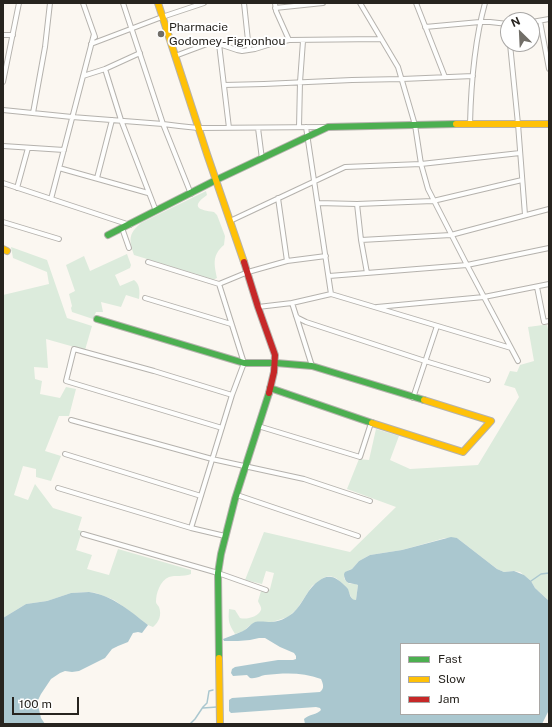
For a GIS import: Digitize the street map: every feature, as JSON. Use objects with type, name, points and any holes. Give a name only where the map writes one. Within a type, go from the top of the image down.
[{"type":"street","points":[[3,82],[19,3]]},
{"type":"street","points":[[33,113],[45,48],[50,3]]},
{"type":"street","points":[[83,3],[97,43]]},
{"type":"street","points":[[123,3],[163,124],[191,194]]},
{"type":"street","points":[[158,3],[198,128],[248,272],[258,307],[275,355],[276,363],[270,388],[225,536],[218,573],[220,724]]},
{"type":"street","points":[[91,44],[204,3]]},
{"type":"street","points":[[244,3],[249,50]]},
{"type":"street","points":[[289,40],[275,5],[323,3]]},
{"type":"street","points":[[360,3],[398,67],[415,125],[421,164],[433,201],[518,361]]},
{"type":"street","points":[[416,3],[446,77]]},
{"type":"street","points":[[470,124],[473,76],[480,22],[485,3]]},
{"type":"street","points":[[549,19],[540,21],[549,69]]},
{"type":"street","points":[[425,27],[480,22],[500,23]]},
{"type":"street","points":[[3,35],[13,34]]},
{"type":"street","points":[[51,199],[94,34]]},
{"type":"street","points":[[175,56],[215,41],[218,44],[242,51],[289,40],[381,39]]},
{"type":"street","points":[[299,127],[303,41]]},
{"type":"street","points":[[218,44],[229,128]]},
{"type":"street","points":[[511,52],[525,215]]},
{"type":"street","points":[[83,76],[105,69],[140,53]]},
{"type":"street","points":[[105,69],[121,120],[156,211]]},
{"type":"street","points":[[224,85],[473,76]]},
{"type":"street","points":[[3,110],[198,128],[549,124]]},
{"type":"street","points":[[97,178],[112,120]]},
{"type":"street","points":[[306,127],[331,294]]},
{"type":"street","points":[[108,235],[216,180],[328,127]]},
{"type":"street","points":[[258,128],[262,159]]},
{"type":"street","points":[[3,146],[64,150]]},
{"type":"street","points":[[17,188],[28,148]]},
{"type":"street","points":[[230,221],[345,168],[421,164],[520,153]]},
{"type":"street","points":[[59,168],[148,193]]},
{"type":"street","points":[[318,203],[357,204],[433,201],[522,180]]},
{"type":"street","points":[[3,183],[130,225]]},
{"type":"street","points":[[278,198],[287,262]]},
{"type":"street","points":[[357,204],[361,240],[367,273]]},
{"type":"street","points":[[361,240],[451,235],[549,209]]},
{"type":"street","points":[[3,222],[60,239]]},
{"type":"street","points":[[122,228],[129,248]]},
{"type":"street","points":[[329,276],[467,265],[549,248]]},
{"type":"street","points":[[148,262],[219,284],[248,272],[287,262],[326,256]]},
{"type":"street","points":[[191,528],[232,395],[244,363],[219,284]]},
{"type":"street","points":[[374,307],[484,297],[549,284]]},
{"type":"street","points":[[537,287],[544,322],[549,321]]},
{"type":"street","points":[[258,307],[331,294],[511,348]]},
{"type":"street","points":[[145,298],[232,324]]},
{"type":"street","points":[[292,302],[312,366]]},
{"type":"street","points":[[296,316],[306,322],[488,380]]},
{"type":"street","points":[[97,319],[244,363],[276,363],[312,366],[491,421],[463,452],[371,423],[270,388]]},
{"type":"street","points":[[413,398],[437,326]]},
{"type":"street","points":[[222,428],[66,381],[74,349],[154,371],[232,395]]},
{"type":"street","points":[[71,420],[212,458],[304,479],[370,501]]},
{"type":"street","points":[[258,426],[360,457],[371,423]]},
{"type":"street","points":[[65,454],[201,496]]},
{"type":"street","points":[[58,488],[191,528],[225,536]]},
{"type":"street","points":[[237,495],[358,536]]},
{"type":"street","points":[[83,534],[218,573],[266,590]]},
{"type":"green space","points":[[206,191],[207,195],[199,202],[198,207],[214,212],[217,215],[225,236],[224,245],[217,252],[215,260],[217,278],[212,279],[134,255],[131,245],[131,238],[134,231],[141,223]]},
{"type":"green space","points":[[11,247],[47,260],[67,318],[92,326],[85,350],[46,339],[48,368],[34,367],[35,379],[42,381],[40,394],[60,398],[66,387],[76,389],[69,416],[59,416],[45,451],[61,456],[51,481],[36,477],[36,469],[23,466],[14,495],[28,500],[35,484],[53,508],[82,517],[78,530],[82,531],[76,550],[92,555],[87,569],[109,575],[118,549],[191,570],[191,574],[169,577],[161,584],[156,602],[160,610],[160,616],[157,623],[153,627],[148,625],[114,600],[89,592],[71,593],[47,601],[26,604],[3,618],[3,295],[49,284],[47,272],[13,258]]},
{"type":"green space","points":[[127,254],[131,265],[130,268],[115,275],[120,286],[134,280],[136,282],[139,288],[139,299],[126,295],[121,307],[101,302],[103,312],[96,312],[93,319],[72,312],[69,294],[75,291],[66,265],[84,256],[90,271]]},
{"type":"green space","points":[[547,325],[549,334],[549,601],[535,588],[531,581],[520,572],[504,572],[497,569],[457,538],[445,538],[402,550],[370,555],[359,561],[352,569],[349,570],[344,578],[349,583],[358,585],[356,600],[352,599],[344,585],[336,578],[329,576],[323,578],[312,586],[297,609],[288,617],[272,622],[256,622],[244,631],[235,634],[229,623],[229,609],[235,610],[240,618],[243,619],[255,616],[261,610],[258,601],[261,591],[266,592],[270,589],[274,573],[266,571],[262,584],[245,580],[264,532],[350,552],[396,507],[347,489],[359,459],[369,460],[376,429],[399,436],[390,460],[410,469],[478,465],[519,397],[515,388],[504,385],[510,371],[517,372],[520,365],[534,361],[528,327]]},
{"type":"water","points":[[451,537],[457,538],[497,569],[504,572],[514,571],[524,575],[531,581],[535,588],[549,601],[549,710],[542,724],[305,724],[304,719],[321,710],[320,708],[316,707],[231,713],[229,711],[229,700],[232,698],[320,692],[323,689],[323,686],[321,679],[300,674],[272,674],[256,678],[250,678],[247,675],[233,676],[231,673],[232,669],[235,667],[278,660],[293,660],[296,659],[296,656],[294,653],[265,638],[238,641],[224,641],[223,639],[245,630],[255,622],[274,622],[288,617],[297,609],[312,587],[325,577],[333,577],[345,585],[351,598],[356,600],[358,585],[347,582],[344,574],[352,569],[359,561],[370,555],[402,550]]},
{"type":"water","points":[[89,592],[105,596],[113,600],[148,625],[142,633],[133,633],[128,642],[112,649],[105,658],[79,671],[65,671],[51,679],[38,700],[41,718],[45,724],[3,724],[3,618],[26,604],[47,601],[71,593]]},
{"type":"waterway","points":[[531,581],[541,574],[549,573]]},
{"type":"waterway","points":[[190,724],[207,703],[209,691],[213,690]]},
{"type":"waterway","points":[[203,708],[217,707]]},
{"type":"traffic: fast","points":[[108,235],[216,180],[328,127],[456,124]]},
{"type":"traffic: fast","points":[[97,319],[244,363],[276,363],[312,366],[424,400]]},
{"type":"traffic: fast","points":[[270,388],[372,423]]},
{"type":"traffic: fast","points":[[219,658],[218,573],[221,554],[235,499],[269,393]]},
{"type":"traffic: slow","points":[[158,3],[244,262]]},
{"type":"traffic: slow","points":[[456,124],[549,124]]},
{"type":"traffic: slow","points":[[3,249],[7,251]]},
{"type":"traffic: slow","points":[[372,423],[463,452],[491,421],[424,400]]},
{"type":"traffic: slow","points":[[219,658],[220,724]]},
{"type":"traffic: jam","points":[[244,262],[275,355],[274,372],[269,393]]},
{"type":"place","name":"Pharmacie Godomey-Fignonhou","points":[[161,34]]}]
